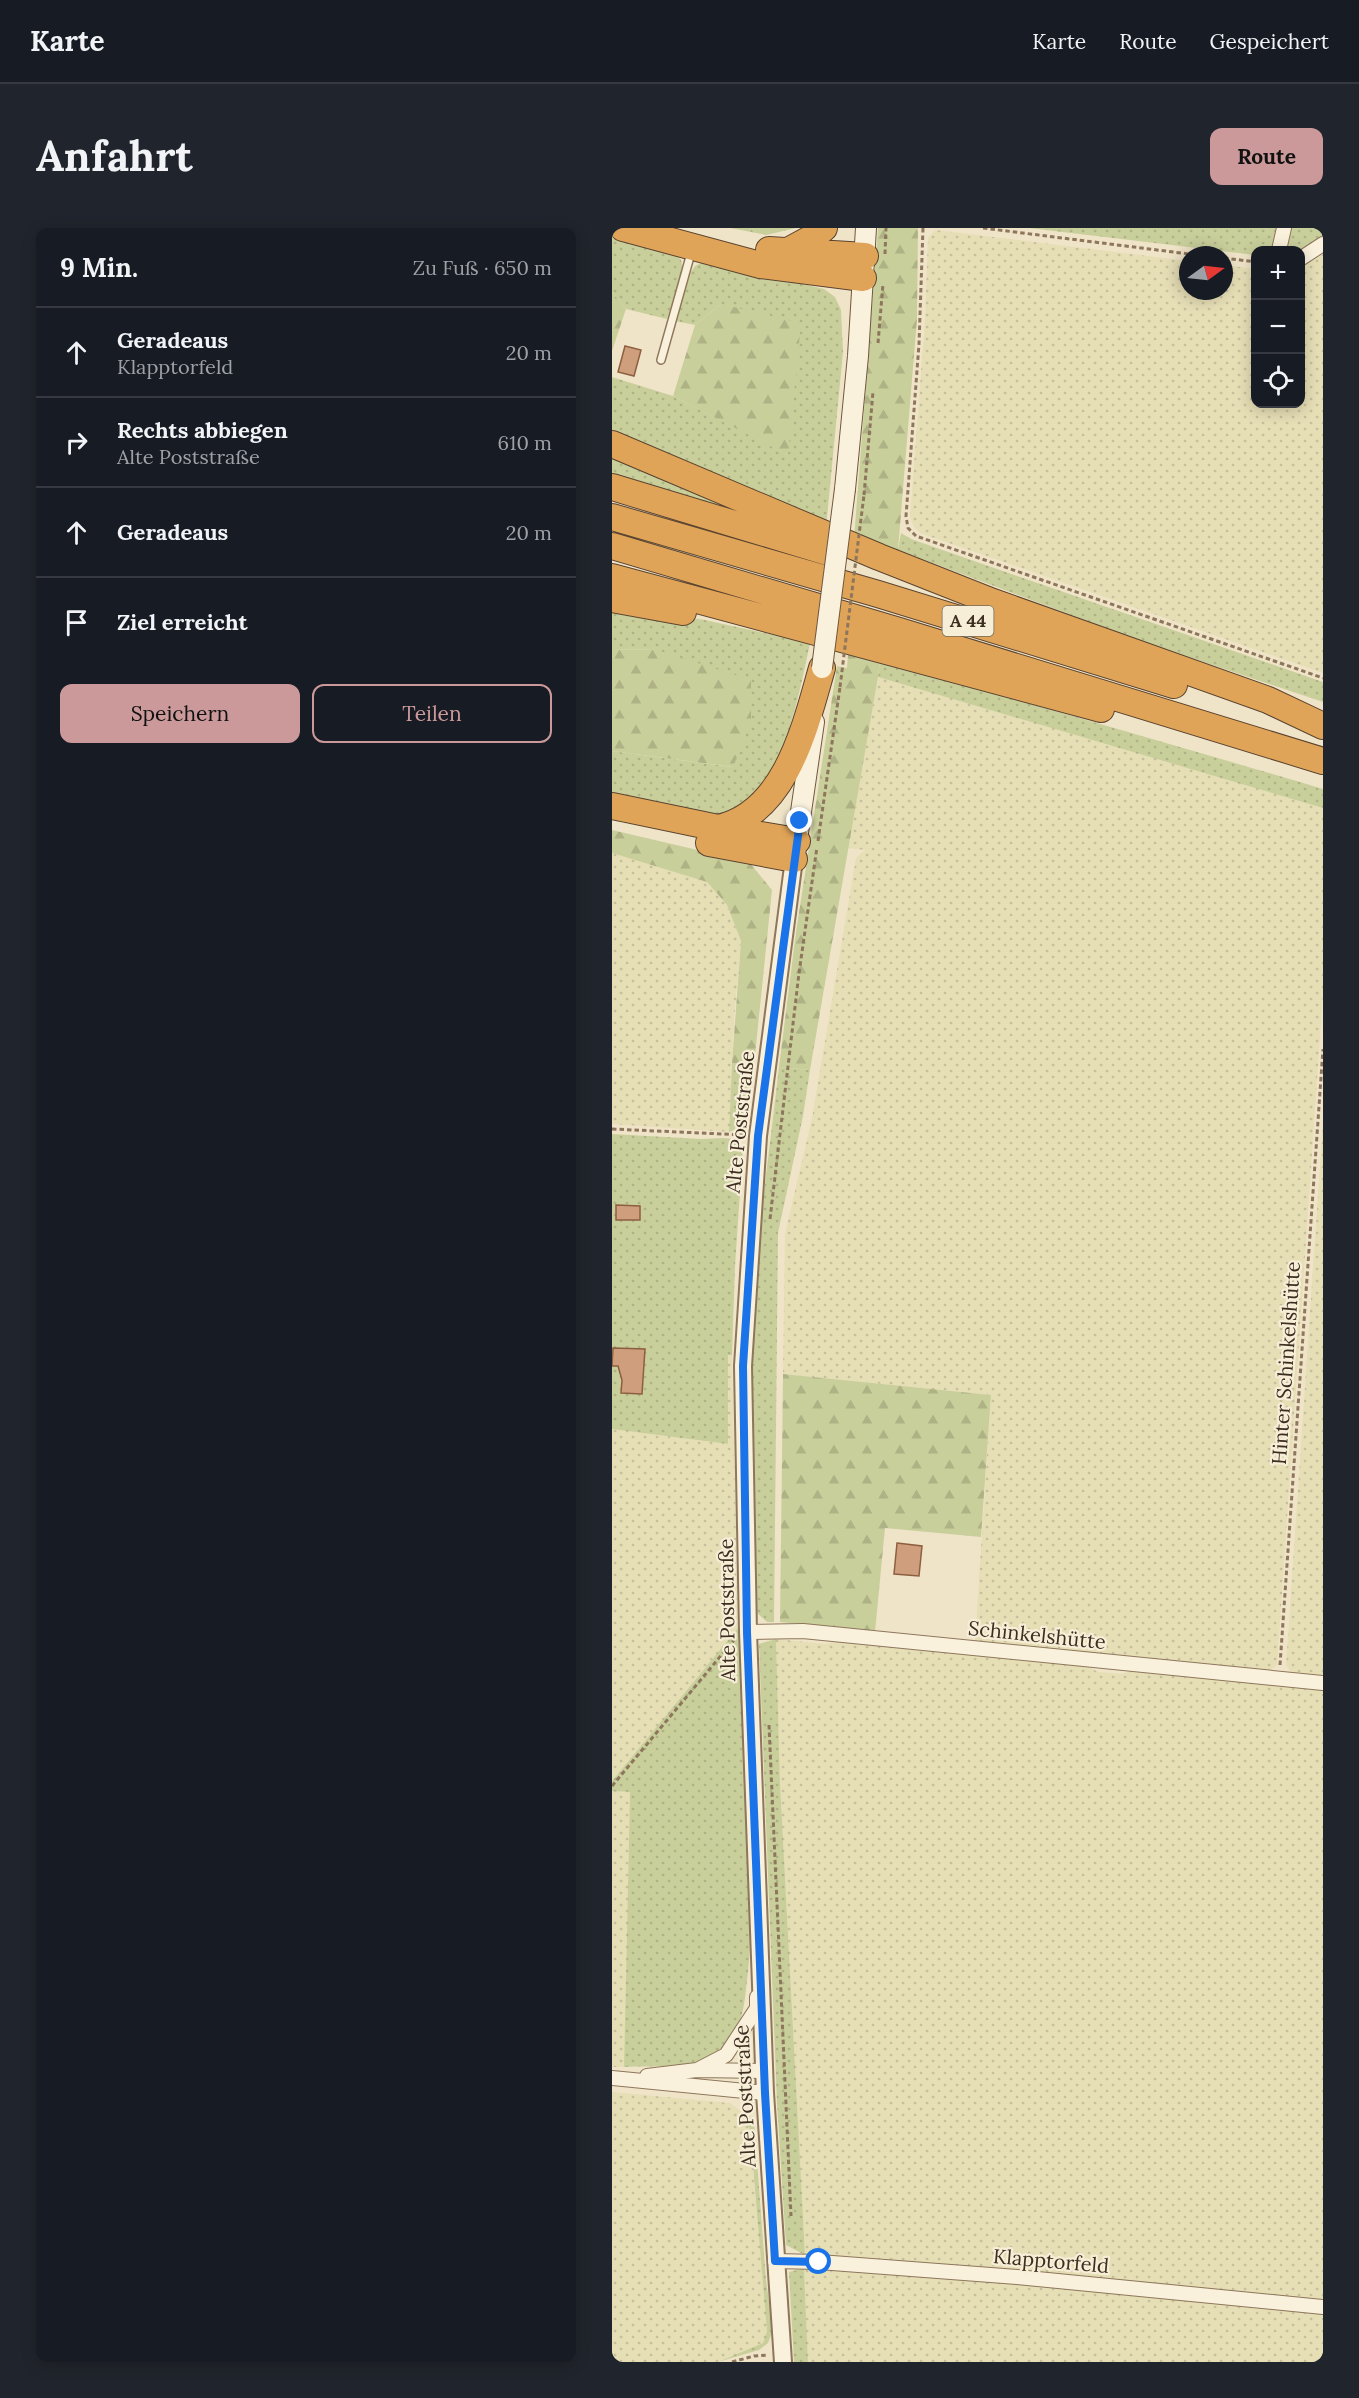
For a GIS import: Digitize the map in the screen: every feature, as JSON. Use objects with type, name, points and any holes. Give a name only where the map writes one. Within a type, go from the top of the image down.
[{"type":"highway","points":[[623,228],[760,265],[864,267]]},
{"type":"highway","points":[[673,228],[741,246],[864,267]]},
{"type":"highway","points":[[786,252],[810,239],[824,228]]},
{"type":"highway","points":[[612,444],[879,557],[993,602],[1268,700],[1323,726]]},
{"type":"highway","points":[[612,488],[993,602]]},
{"type":"highway","name":"A 44","points":[[612,517],[878,594],[1323,731]]},
{"type":"highway","name":"A 44","points":[[612,546],[764,590],[1323,761]]},
{"type":"highway","points":[[612,577],[1146,721],[1244,736]]},
{"type":"highway","points":[[612,599],[839,639]]},
{"type":"highway","points":[[718,828],[733,825],[750,815],[769,798],[779,784],[801,732],[822,668]]},
{"type":"highway","points":[[612,806],[718,828],[796,850]]},
{"type":"highway","points":[[612,821],[760,854],[796,850]]},
{"type":"main road","points":[[796,850],[844,489],[866,228]]},
{"type":"street","points":[[1280,246],[1284,228]]},
{"type":"street","points":[[1305,256],[1323,244]]},
{"type":"street","name":"Alte Poststraße","points":[[783,2359],[764,2071],[747,1632],[743,1366],[758,1136],[796,850]]},
{"type":"street","name":"Schinkelshütte","points":[[747,1632],[803,1631],[1323,1683]]},
{"type":"street","points":[[698,2070],[726,2055],[757,2008],[760,1947]]},
{"type":"street","points":[[615,2078],[698,2070],[764,2071]]},
{"type":"street","points":[[615,2078],[765,2093]]},
{"type":"street","name":"Klapptorfeld","points":[[775,2261],[819,2262],[1017,2277],[1323,2307]]},
{"type":"lane","points":[[661,360],[692,247]]},
{"type":"path","points":[[923,228],[920,344],[906,516],[908,528],[916,536],[927,540],[1323,678]]},
{"type":"path","points":[[983,228],[1179,253]]},
{"type":"path","points":[[1233,259],[1251,261]]},
{"type":"path","points":[[769,1228],[799,973],[840,687],[864,495]]},
{"type":"path","name":"Hinter Schinkelshütte","points":[[1279,1679],[1323,1049]]},
{"type":"path","points":[[612,1129],[758,1136]]},
{"type":"path","points":[[612,1785],[730,1643],[747,1632]]},
{"type":"path","points":[[768,1715],[791,2226]]},
{"type":"path","points":[[732,2362],[754,2356],[783,2359]]},
{"type":"shaded area","points":[[936,230],[1179,260],[1179,300],[1233,300],[1233,266],[1251,268],[1251,408],[1305,408],[1305,264],[1323,254],[1323,673],[920,533],[914,527],[910,517],[925,320],[928,238]]},
{"type":"shaded area","points":[[878,677],[1323,808],[1323,993],[1277,1665],[1267,1673],[975,1641],[991,1395],[783,1374],[785,1234],[812,1118],[856,858],[865,850],[848,848]]},
{"type":"shaded area","points":[[612,853],[707,882],[727,905],[741,941],[734,1020],[729,1132],[612,1124]]},
{"type":"shaded area","points":[[1323,1121],[1323,1678],[1294,1676],[1286,1665]]},
{"type":"shaded area","points":[[728,1354],[732,1355],[738,1628],[612,1781],[612,1429],[727,1444]]},
{"type":"shaded area","points":[[776,1639],[826,1644],[840,1641],[1084,1664],[1098,1672],[1122,1674],[1138,1669],[1323,1687],[1323,2305],[805,2255],[780,1783]]},
{"type":"shaded area","points":[[612,1791],[630,1792],[624,2067],[612,2067]]},
{"type":"shaded area","points":[[612,2092],[730,2103],[742,2112],[748,2121],[766,2302],[767,2331],[763,2343],[718,2362],[612,2362]]},
{"type":"shaded area","points":[[838,2267],[1323,2314],[1323,2362],[808,2362],[804,2268]]},
{"type":"green space","points":[[730,228],[796,228],[766,235]]},
{"type":"green space","points":[[878,228],[918,228],[917,319],[898,550],[854,539]]},
{"type":"green space","points":[[1029,228],[1280,228],[1275,246],[1251,246],[1251,255],[1233,252],[1233,246],[1180,246]]},
{"type":"green space","points":[[1289,228],[1323,228],[1323,236],[1305,247],[1286,246]]},
{"type":"green space","points":[[612,234],[672,250],[681,260],[683,271],[667,319],[626,309],[612,292]]},
{"type":"green space","points":[[705,261],[824,289],[835,297],[841,310],[843,352],[826,528],[612,434],[612,377],[673,396],[788,454],[721,304],[695,325],[675,321],[691,272],[695,266]]},
{"type":"green space","points":[[612,292],[626,309],[612,351]]},
{"type":"green space","points":[[721,304],[801,323],[788,455],[673,396],[695,325]]},
{"type":"green space","points":[[612,451],[781,522],[612,475]]},
{"type":"green space","points":[[901,533],[911,539],[1323,682],[1323,702],[1144,642],[898,550]]},
{"type":"green space","points":[[612,606],[705,620],[810,643],[790,726],[774,770],[764,787],[753,799],[718,821],[612,801],[612,751],[732,767],[657,650],[612,649]]},
{"type":"green space","points":[[612,649],[657,650],[751,680],[751,720],[733,767],[612,751]]},
{"type":"green space","points":[[848,654],[880,660],[878,677],[810,1070],[779,1067],[796,932],[837,666],[847,668]]},
{"type":"green space","points":[[880,660],[1323,789],[1323,808],[878,677]]},
{"type":"green space","points":[[612,830],[749,862],[772,890],[754,1065],[732,1063],[741,941],[727,905],[707,882],[612,853]]},
{"type":"green space","points":[[732,1063],[754,1065],[746,1119],[739,1128],[729,1132]]},
{"type":"green space","points":[[779,1067],[810,1070],[803,1116],[778,1233],[774,1622],[767,1622],[757,1613],[752,1384],[758,1247]]},
{"type":"green space","points":[[612,1134],[734,1139],[743,1148],[732,1355],[728,1355],[728,1444],[612,1429]]},
{"type":"green space","points":[[783,1374],[991,1395],[981,1537],[885,1528],[875,1632],[780,1622]]},
{"type":"green space","points":[[738,1628],[750,1907],[750,1948],[742,2013],[738,2028],[730,2042],[715,2055],[690,2064],[624,2067],[630,1792],[612,1791],[612,1781]]},
{"type":"green space","points":[[776,1639],[780,1783],[805,2255],[786,2245],[777,2103],[759,1644]]},
{"type":"green space","points":[[742,2112],[748,2114],[754,2122],[766,2280],[773,2330],[768,2343],[759,2350],[718,2362],[763,2343],[767,2331],[750,2130]]},
{"type":"green space","points":[[804,2268],[808,2362],[794,2362],[789,2272]]},
{"type":"building","points":[[625,346],[641,350],[634,376],[618,372]]},
{"type":"building","points":[[616,1205],[640,1206],[640,1220],[616,1220]]},
{"type":"building","points":[[613,1348],[645,1349],[642,1394],[621,1393],[622,1380],[618,1366],[612,1366]]},
{"type":"building","points":[[897,1543],[922,1546],[919,1576],[894,1574]]},
{"type":"route","points":[[800,821],[758,1136],[743,1366],[747,1632],[765,2093],[775,2261],[819,2262]]}]
